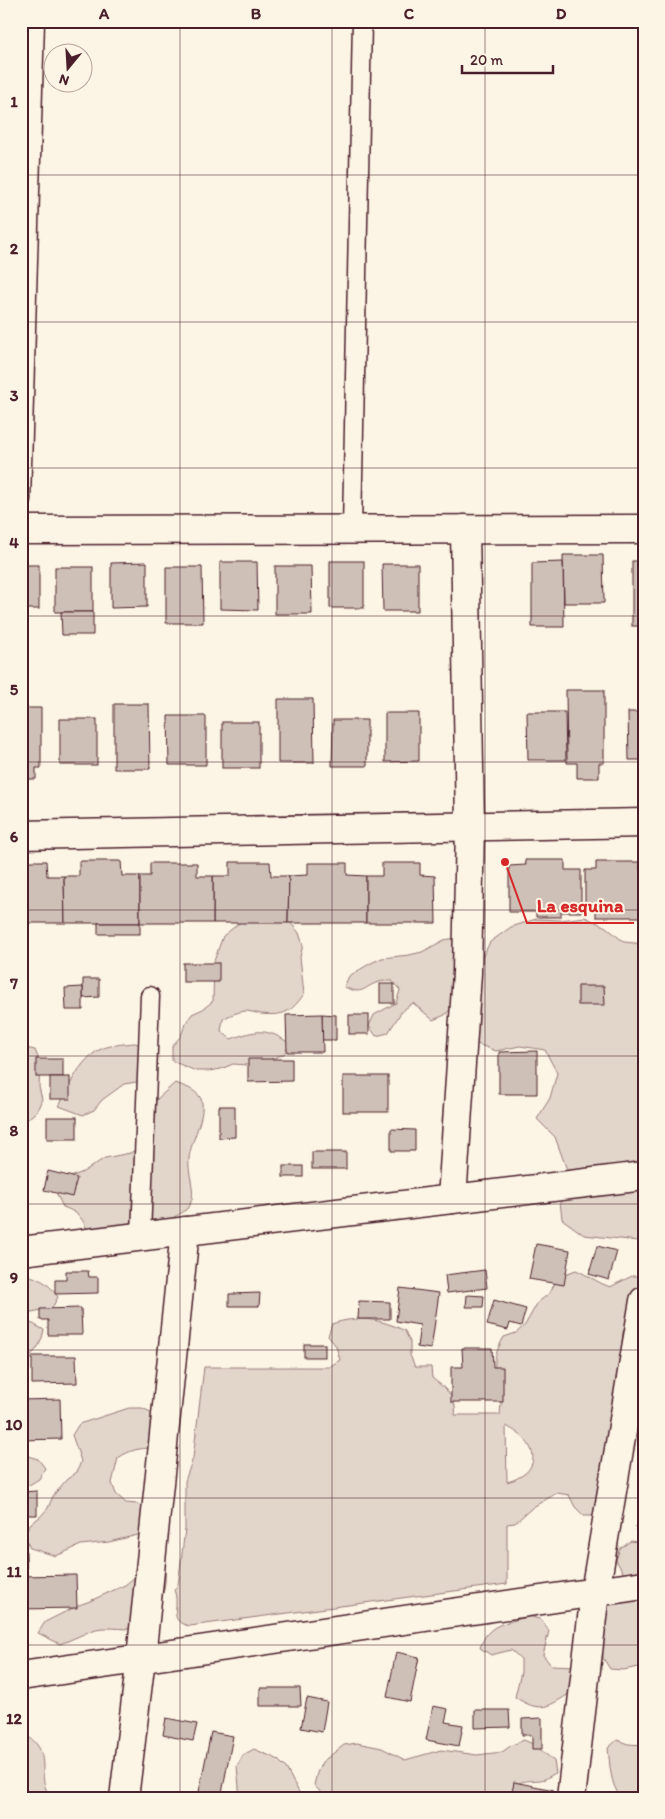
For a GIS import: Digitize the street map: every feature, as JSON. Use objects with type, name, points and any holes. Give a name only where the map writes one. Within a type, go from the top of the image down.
[{"type":"street","points":[[452,1199],[468,973],[470,826],[465,529]]},
{"type":"street","points":[[21,530],[644,529]]},
{"type":"street","points":[[21,835],[644,823]]},
{"type":"street","points":[[21,1251],[644,1176]]},
{"type":"street","points":[[124,1798],[185,1231]]},
{"type":"street","points":[[571,1798],[595,1592],[644,1301]]},
{"type":"street","points":[[21,1676],[644,1585]]},
{"type":"lane","points":[[21,500],[36,21]]},
{"type":"lane","points":[[352,529],[362,21]]},
{"type":"lane","points":[[140,1236],[150,996]]},
{"type":"shaded area","points":[[585,917],[606,927],[624,942],[644,944],[644,1239],[638,1241],[584,1235],[562,1219],[559,1193],[567,1170],[555,1137],[537,1119],[550,1098],[557,1073],[545,1050],[520,1046],[496,1051],[472,1042],[478,966],[490,942],[511,927],[536,919],[560,920]]},
{"type":"shaded area","points":[[280,918],[291,923],[299,933],[303,945],[300,957],[304,994],[295,1005],[281,1014],[261,1014],[245,1011],[231,1015],[223,1019],[221,1031],[231,1039],[255,1032],[275,1035],[290,1044],[284,1054],[259,1064],[233,1064],[209,1071],[196,1071],[172,1061],[172,1046],[181,1036],[185,1024],[192,1014],[203,1009],[213,1001],[214,961],[223,936],[243,920]]},
{"type":"shaded area","points":[[456,938],[454,1005],[445,1015],[433,1020],[413,1003],[402,1011],[388,1033],[376,1036],[369,1026],[374,1015],[396,1003],[400,990],[392,981],[384,981],[360,991],[351,990],[344,987],[349,976],[382,958],[422,952],[444,940]]},
{"type":"shaded area","points":[[135,1043],[147,1047],[149,1080],[124,1084],[102,1100],[94,1110],[83,1115],[59,1106],[79,1069],[90,1056],[105,1047]]},
{"type":"shaded area","points":[[21,1047],[35,1050],[40,1062],[39,1087],[42,1099],[37,1111],[21,1125]]},
{"type":"shaded area","points":[[175,1083],[197,1093],[202,1105],[202,1113],[189,1159],[193,1194],[190,1205],[183,1212],[168,1220],[89,1235],[80,1217],[63,1207],[57,1195],[61,1184],[105,1158],[130,1153],[141,1147],[156,1100]]},
{"type":"shaded area","points":[[576,1270],[610,1287],[632,1276],[644,1276],[644,1300],[623,1332],[622,1344],[628,1355],[597,1516],[584,1516],[575,1507],[569,1495],[557,1493],[533,1507],[515,1523],[507,1524],[507,1584],[190,1626],[178,1621],[174,1590],[178,1585],[185,1529],[185,1481],[193,1458],[204,1367],[329,1367],[340,1360],[336,1346],[328,1336],[332,1324],[360,1319],[378,1321],[405,1331],[410,1342],[410,1355],[415,1367],[431,1367],[432,1378],[452,1398],[455,1415],[500,1415],[501,1395],[495,1366],[499,1346],[504,1337],[516,1333],[525,1325],[538,1302],[549,1294],[555,1283],[565,1274]],"holes":[[[506,1426],[517,1432],[530,1447],[533,1455],[532,1463],[528,1471],[507,1482]]]},
{"type":"shaded area","points":[[21,1271],[49,1286],[58,1297],[52,1308],[21,1314]]},
{"type":"shaded area","points":[[21,1321],[33,1324],[44,1330],[38,1347],[26,1359],[21,1357]]},
{"type":"shaded area","points":[[129,1408],[142,1408],[153,1413],[154,1448],[135,1450],[118,1458],[112,1483],[116,1494],[126,1503],[138,1504],[148,1510],[146,1533],[109,1542],[81,1545],[56,1556],[30,1548],[24,1536],[30,1524],[48,1508],[53,1496],[66,1480],[77,1472],[81,1461],[72,1435],[79,1424]]},
{"type":"shaded area","points":[[21,1454],[38,1459],[45,1468],[39,1479],[21,1490]]},
{"type":"shaded area","points":[[631,1541],[644,1543],[644,1666],[623,1670],[610,1669],[603,1658],[600,1606],[629,1583],[616,1560],[620,1548]]},
{"type":"shaded area","points":[[155,1560],[165,1569],[165,1586],[156,1611],[145,1624],[134,1629],[96,1629],[60,1644],[38,1633],[45,1622],[125,1585],[144,1566]]},
{"type":"shaded area","points":[[529,1616],[542,1620],[549,1631],[543,1655],[551,1665],[576,1666],[572,1692],[557,1702],[538,1707],[515,1697],[521,1672],[521,1659],[511,1650],[491,1655],[480,1648],[483,1639],[499,1625]]},
{"type":"shaded area","points":[[21,1733],[39,1747],[42,1755],[46,1790],[52,1798],[21,1798]]},
{"type":"shaded area","points":[[524,1740],[535,1745],[554,1761],[556,1773],[545,1779],[519,1783],[512,1791],[510,1798],[454,1796],[443,1798],[366,1798],[323,1795],[314,1785],[322,1762],[344,1745],[357,1743],[382,1748],[405,1760],[441,1750],[477,1755],[502,1752]]},
{"type":"shaded area","points":[[617,1740],[628,1744],[644,1745],[644,1798],[621,1798],[617,1793],[611,1774],[608,1748]]},
{"type":"shaded area","points":[[254,1749],[277,1759],[286,1768],[302,1798],[240,1798],[237,1766],[243,1755]]},
{"type":"building","points":[[563,555],[603,555],[604,603],[564,603]]},
{"type":"building","points":[[330,561],[364,561],[364,608],[330,608]]},
{"type":"building","points":[[632,561],[644,561],[644,626],[632,626]]},
{"type":"building","points":[[147,562],[147,607],[111,608],[111,563]]},
{"type":"building","points":[[220,562],[257,562],[258,610],[220,609]]},
{"type":"building","points":[[563,562],[564,627],[532,627],[532,563]]},
{"type":"building","points":[[382,564],[418,564],[418,611],[383,611]]},
{"type":"building","points":[[21,565],[39,565],[39,609],[21,609]]},
{"type":"building","points":[[275,566],[311,566],[312,614],[275,614]]},
{"type":"building","points":[[55,567],[93,567],[93,612],[55,612]]},
{"type":"building","points":[[166,567],[202,567],[203,623],[166,623]]},
{"type":"building","points":[[61,612],[93,612],[93,635],[62,635]]},
{"type":"building","points":[[566,690],[604,690],[604,763],[599,763],[599,778],[577,778],[577,763],[567,763]]},
{"type":"building","points":[[278,699],[313,699],[314,763],[278,763]]},
{"type":"building","points":[[114,704],[149,704],[150,769],[114,769]]},
{"type":"building","points":[[21,708],[41,708],[41,768],[36,768],[36,779],[21,779]]},
{"type":"building","points":[[527,712],[565,712],[566,760],[528,760]]},
{"type":"building","points":[[628,712],[644,712],[644,760],[629,760]]},
{"type":"building","points":[[385,713],[419,713],[419,761],[385,762]]},
{"type":"building","points":[[168,716],[206,716],[206,765],[169,765]]},
{"type":"building","points":[[60,719],[97,719],[97,765],[60,765]]},
{"type":"building","points":[[333,720],[367,720],[367,766],[332,766]]},
{"type":"building","points":[[222,722],[259,722],[259,768],[222,768]]},
{"type":"building","points":[[525,860],[565,860],[565,870],[581,870],[581,912],[561,912],[561,917],[536,917],[536,912],[509,912],[509,866],[526,865]]},
{"type":"building","points":[[21,861],[46,861],[47,876],[64,876],[65,923],[21,923]]},
{"type":"building","points":[[79,861],[121,861],[122,876],[140,876],[140,923],[65,923],[64,876],[79,876]]},
{"type":"building","points":[[230,862],[270,862],[271,876],[289,876],[288,923],[213,923],[213,876],[230,876]]},
{"type":"building","points":[[596,862],[640,862],[640,870],[644,870],[644,917],[596,917],[596,908],[585,909],[585,870],[596,870]]},
{"type":"building","points":[[150,863],[197,863],[197,876],[213,876],[213,923],[140,923],[140,876],[150,876]]},
{"type":"building","points":[[308,863],[347,863],[347,875],[366,876],[366,923],[288,923],[289,876],[308,875]]},
{"type":"building","points":[[382,863],[420,863],[420,875],[435,876],[436,923],[366,923],[366,876],[382,876]]},
{"type":"building","points":[[98,923],[140,923],[140,934],[98,934]]},
{"type":"building","points":[[183,963],[219,963],[219,982],[183,982]]},
{"type":"building","points":[[83,979],[99,979],[99,997],[83,998]]},
{"type":"building","points":[[380,984],[394,984],[394,1003],[380,1003]]},
{"type":"building","points":[[578,986],[604,986],[605,1005],[578,1005]]},
{"type":"building","points":[[83,987],[83,1010],[66,1010],[65,988]]},
{"type":"building","points":[[322,1014],[336,1015],[336,1040],[322,1040]]},
{"type":"building","points":[[322,1014],[323,1052],[287,1052],[286,1015]]},
{"type":"building","points":[[349,1015],[369,1015],[369,1034],[349,1034]]},
{"type":"building","points":[[537,1051],[537,1094],[499,1094],[499,1052]]},
{"type":"building","points":[[36,1059],[63,1059],[63,1077],[36,1077]]},
{"type":"building","points":[[248,1059],[292,1059],[292,1081],[248,1082]]},
{"type":"building","points":[[343,1076],[388,1076],[388,1112],[343,1112]]},
{"type":"building","points":[[50,1077],[70,1077],[70,1099],[50,1099]]},
{"type":"building","points":[[219,1106],[235,1106],[235,1137],[219,1138]]},
{"type":"building","points":[[47,1117],[77,1117],[77,1139],[47,1139]]},
{"type":"building","points":[[391,1129],[415,1130],[415,1151],[391,1151]]},
{"type":"building","points":[[312,1152],[346,1152],[346,1169],[312,1169]]},
{"type":"building","points":[[283,1166],[303,1166],[303,1177],[283,1177]]},
{"type":"building","points":[[48,1171],[77,1178],[72,1197],[44,1190]]},
{"type":"building","points":[[536,1244],[570,1250],[564,1285],[529,1279]]},
{"type":"building","points":[[597,1246],[617,1251],[609,1280],[589,1274]]},
{"type":"building","points":[[485,1270],[487,1288],[447,1293],[445,1275]]},
{"type":"building","points":[[66,1271],[88,1271],[89,1277],[98,1277],[98,1293],[55,1294],[55,1280],[66,1280]]},
{"type":"building","points":[[400,1288],[439,1293],[431,1349],[417,1347],[420,1325],[396,1321]]},
{"type":"building","points":[[260,1293],[259,1306],[229,1306],[229,1294]]},
{"type":"building","points":[[467,1295],[484,1296],[483,1307],[466,1307]]},
{"type":"building","points":[[494,1300],[526,1309],[521,1326],[510,1323],[508,1330],[487,1325]]},
{"type":"building","points":[[359,1301],[390,1302],[390,1319],[358,1319]]},
{"type":"building","points":[[81,1308],[82,1335],[48,1335],[48,1320],[40,1320],[40,1309]]},
{"type":"building","points":[[304,1344],[325,1344],[325,1357],[304,1357]]},
{"type":"building","points":[[462,1348],[492,1348],[493,1367],[503,1367],[503,1402],[451,1402],[451,1367],[463,1367]]},
{"type":"building","points":[[32,1356],[76,1356],[77,1383],[32,1384]]},
{"type":"building","points":[[60,1399],[61,1439],[21,1440],[21,1400]]},
{"type":"building","points":[[37,1491],[37,1515],[21,1515],[21,1492]]},
{"type":"building","points":[[644,1525],[644,1545],[638,1545],[636,1526]]},
{"type":"building","points":[[21,1535],[26,1535],[26,1556],[21,1556]]},
{"type":"building","points":[[21,1556],[26,1556],[27,1576],[21,1576]]},
{"type":"building","points":[[76,1575],[77,1608],[21,1609],[21,1576]]},
{"type":"building","points":[[396,1652],[419,1657],[410,1702],[387,1697]]},
{"type":"building","points":[[260,1688],[300,1688],[301,1706],[260,1706]]},
{"type":"building","points":[[307,1698],[327,1702],[322,1732],[301,1728]]},
{"type":"building","points":[[433,1706],[448,1709],[445,1722],[463,1725],[459,1746],[426,1740]]},
{"type":"building","points":[[475,1710],[509,1710],[510,1727],[475,1728]]},
{"type":"building","points":[[166,1718],[197,1724],[193,1741],[163,1735]]},
{"type":"building","points":[[542,1718],[542,1749],[532,1749],[532,1735],[522,1735],[522,1719]]},
{"type":"building","points":[[211,1732],[233,1736],[221,1798],[198,1797]]},
{"type":"building","points":[[514,1782],[554,1790],[552,1798],[511,1798]]},
{"type":"place","name":"La esquina","points":[[505,862]]}]
